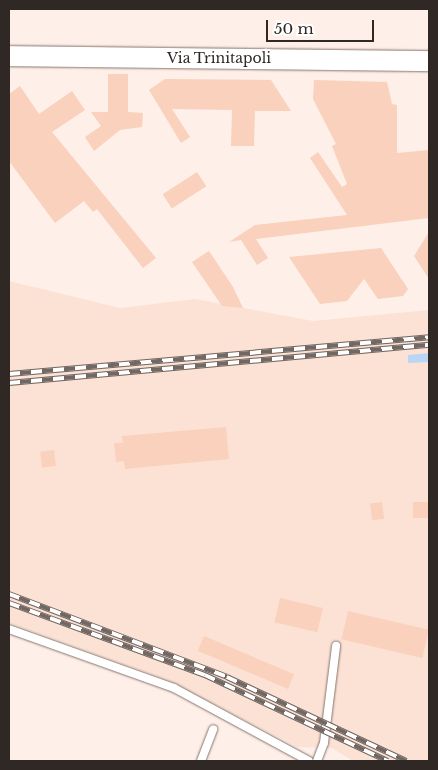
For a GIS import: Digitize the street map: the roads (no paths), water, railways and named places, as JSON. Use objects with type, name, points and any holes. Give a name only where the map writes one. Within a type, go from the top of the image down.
[{"type":"main road","name":"Via Trinitapoli","points":[[9,56],[429,60]]},
{"type":"lane","points":[[9,629],[174,688],[309,761]]},
{"type":"lane","points":[[317,761],[324,743],[336,646]]},
{"type":"lane","points":[[201,761],[213,730]]},
{"type":"water","points":[[429,353],[429,362],[408,363],[408,355]]},
{"type":"railway","points":[[9,374],[429,337]]},
{"type":"railway","points":[[9,383],[429,345]]},
{"type":"railway","points":[[9,594],[227,677],[406,761]]},
{"type":"railway","points":[[9,603],[205,675],[388,761]]}]
